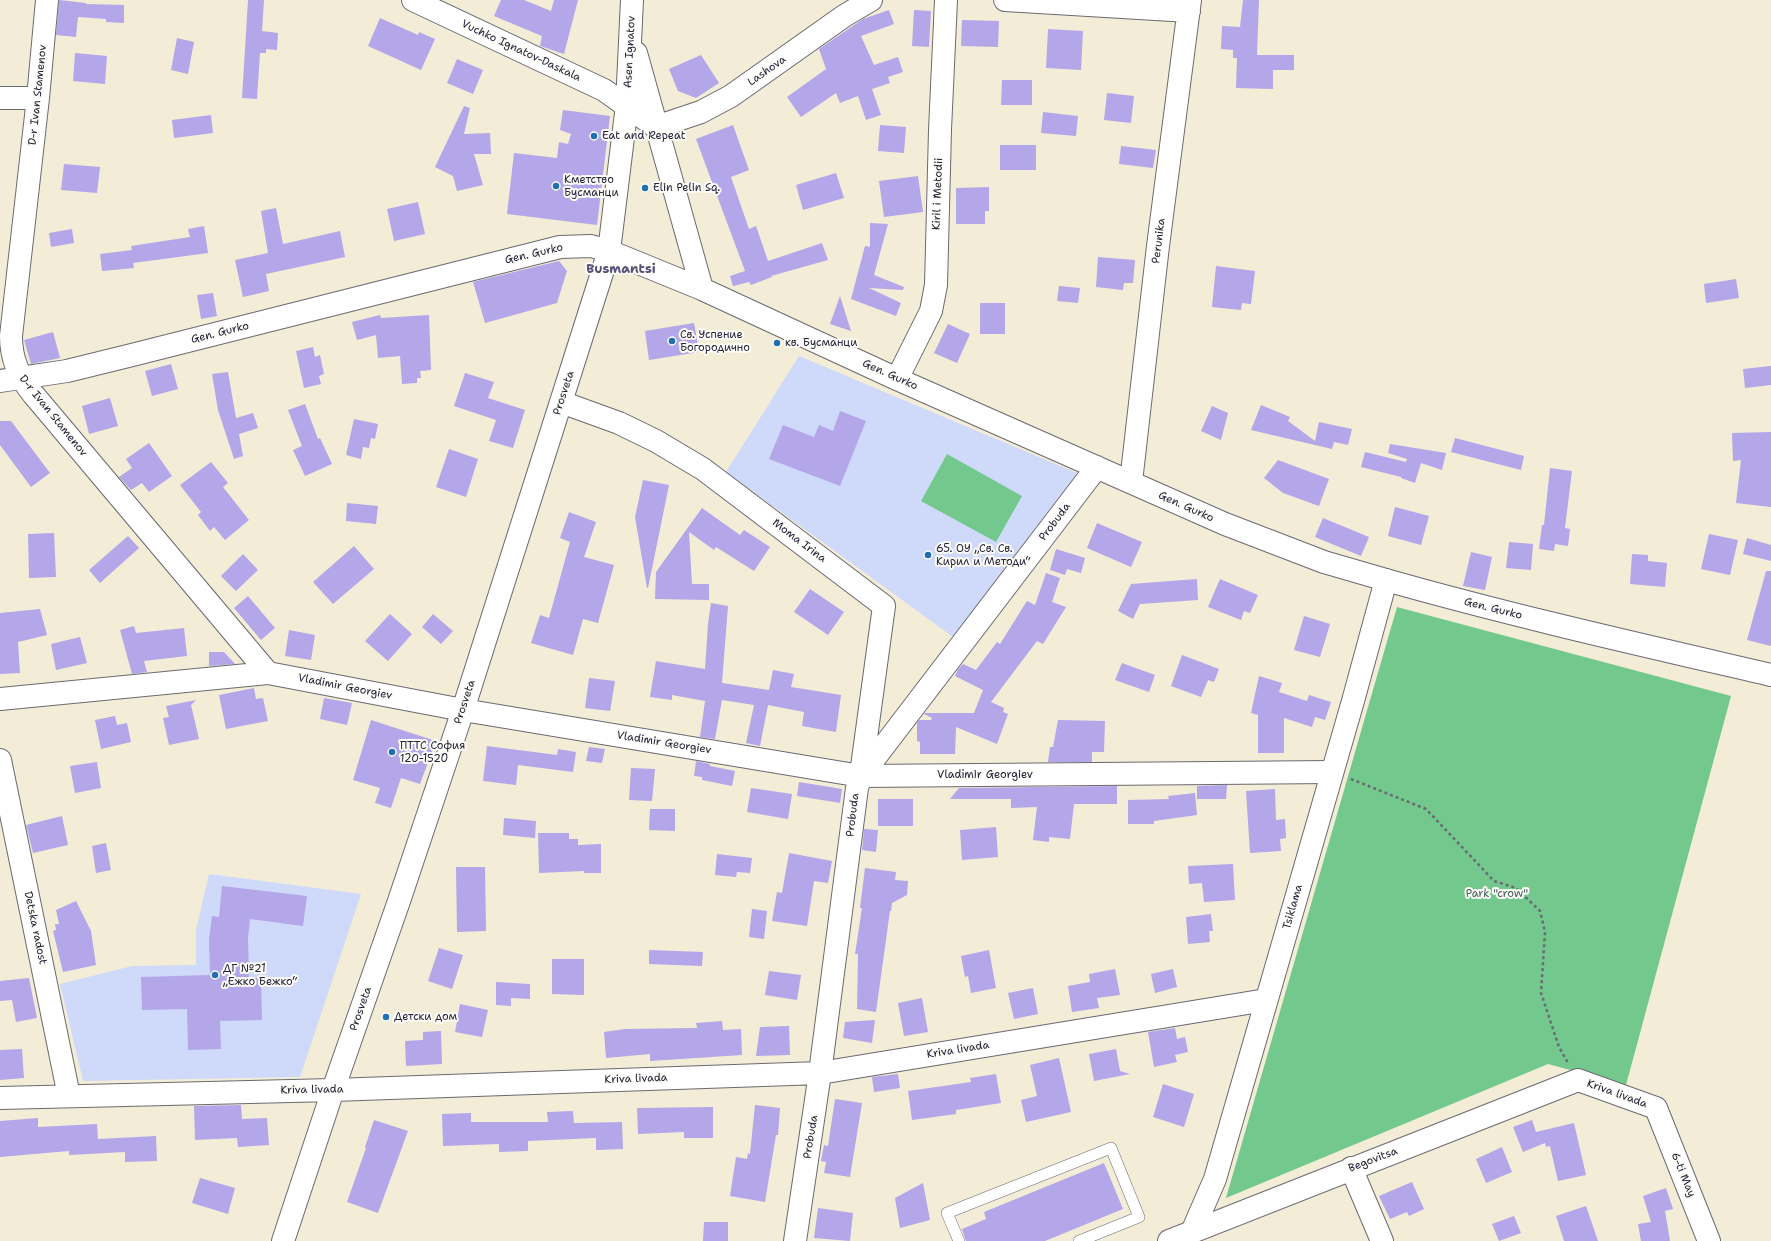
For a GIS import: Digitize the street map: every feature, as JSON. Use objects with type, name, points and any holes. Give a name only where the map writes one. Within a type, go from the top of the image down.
[{"type":"street","name":"D-r Ivan Stamenov","points":[[47,0],[38,98],[11,336],[11,349],[14,363],[22,379],[268,673]]},
{"type":"street","name":"Vuchko Ignatov-Daskala","points":[[413,0],[604,90],[656,127]]},
{"type":"street","name":"Asen Ignatov","points":[[609,251],[627,105],[632,0]]},
{"type":"street","name":"Lashova","points":[[656,127],[701,112],[731,96],[844,16],[870,0]]},
{"type":"street","name":"Kiril i Metodii","points":[[897,379],[931,311],[936,285],[946,0]]},
{"type":"street","points":[[1005,0],[1190,5]]},
{"type":"street","name":"Perunika","points":[[1131,482],[1158,246],[1190,5]]},
{"type":"street","points":[[631,35],[702,289]]},
{"type":"street","points":[[0,98],[38,98]]},
{"type":"street","name":"Gen. Gurko","points":[[0,381],[22,379],[67,371],[135,355],[560,247],[591,246],[609,251],[702,289],[897,379],[1225,524],[1324,562],[1461,601],[1771,674]]},
{"type":"street","name":"Prosveta","points":[[283,1241],[463,710],[609,251]]},
{"type":"street","name":"Moma Irina","points":[[561,402],[619,423],[656,441],[703,469],[884,606],[861,776]]},
{"type":"street","name":"Probuda","points":[[795,1241],[820,1073],[856,788],[861,776],[1097,467]]},
{"type":"street","name":"Tsiklama","points":[[1192,1232],[1215,1179],[1386,580]]},
{"type":"street","name":"Vladimir Georgiev","points":[[0,699],[268,673],[463,710],[861,776],[1332,772]]},
{"type":"street","name":"Detska radost","points":[[0,760],[69,1096]]},
{"type":"street","name":"Kriva livada","points":[[0,1098],[333,1090],[820,1073],[1266,1000]]},
{"type":"street","name":"Kriva livada","points":[[1578,1080],[1656,1108]]},
{"type":"street","name":"Begovitsa","points":[[1169,1241],[1351,1168],[1578,1080]]},
{"type":"street","name":"6-ti May","points":[[1656,1108],[1709,1241]]},
{"type":"street","points":[[1351,1168],[1382,1241]]},
{"type":"lane","points":[[959,1241],[948,1213],[1111,1148],[1139,1217],[1078,1241]]},
{"type":"path","points":[[1332,772],[1426,809],[1494,881],[1516,888],[1540,911],[1545,932],[1541,993],[1559,1047],[1578,1080]]},
{"type":"shaded area","name":"65. ОУ „Св. Св. Кирил и Методи“","points":[[799,356],[1077,473],[953,637],[726,472]]},
{"type":"shaded area","name":"ДГ №21 „Ежко Бежко“","points":[[209,874],[361,894],[300,1077],[83,1081],[60,984],[132,966],[196,965],[196,930]]},
{"type":"green space","points":[[947,454],[1022,496],[996,542],[921,501]]},
{"type":"green space","name":"Park \"crow\"","points":[[1397,607],[1731,696],[1626,1085],[1548,1064],[1226,1198]]},
{"type":"building","points":[[59,0],[86,4],[124,5],[124,23],[106,22],[106,19],[78,17],[76,37],[56,35]]},
{"type":"building","points":[[248,0],[264,0],[262,31],[278,33],[277,50],[266,49],[266,53],[260,53],[257,99],[242,98]]},
{"type":"building","points":[[501,0],[524,0],[551,11],[554,0],[578,0],[564,54],[540,46],[542,36],[494,16]]},
{"type":"building","points":[[1243,0],[1259,0],[1257,55],[1294,55],[1294,70],[1273,70],[1273,89],[1236,88],[1237,58],[1233,58],[1233,50],[1221,49],[1222,26],[1240,27]]},
{"type":"building","points":[[889,10],[894,24],[861,36],[874,65],[898,57],[903,72],[888,77],[890,83],[872,89],[881,115],[866,120],[858,96],[840,103],[836,93],[801,117],[787,97],[826,69],[819,49],[863,19]]},
{"type":"building","points":[[914,10],[931,11],[929,47],[912,46]]},
{"type":"building","points":[[380,18],[418,35],[419,32],[435,39],[421,70],[368,46]]},
{"type":"building","points":[[962,20],[999,21],[998,47],[961,46]]},
{"type":"building","points":[[1048,29],[1083,31],[1081,70],[1046,68]]},
{"type":"building","points":[[177,38],[194,42],[188,74],[171,70]]},
{"type":"building","points":[[75,53],[107,56],[105,84],[73,81]]},
{"type":"building","points":[[701,55],[719,83],[696,98],[678,91],[669,69]]},
{"type":"building","points":[[457,59],[483,70],[473,94],[447,83]]},
{"type":"building","points":[[1002,80],[1032,80],[1032,105],[1001,105]]},
{"type":"building","points":[[1107,93],[1134,96],[1131,123],[1104,120]]},
{"type":"building","points":[[464,106],[470,108],[464,134],[490,133],[491,154],[474,154],[483,185],[457,191],[453,176],[435,167]]},
{"type":"building","name":"Кметство Бусманци","points":[[563,110],[610,116],[597,225],[507,214],[514,153],[557,158],[559,142],[568,144],[571,134],[560,130]]},
{"type":"building","points":[[1043,112],[1078,116],[1076,136],[1041,133]]},
{"type":"building","points":[[211,115],[213,133],[174,138],[172,120]]},
{"type":"building","points":[[733,125],[749,170],[731,177],[749,229],[756,226],[768,261],[822,243],[828,260],[771,276],[772,277],[751,285],[749,282],[733,286],[730,276],[745,271],[696,139]]},
{"type":"building","points":[[880,125],[906,127],[904,153],[878,151]]},
{"type":"building","points":[[1000,145],[1036,145],[1036,170],[1000,170]]},
{"type":"building","points":[[1121,146],[1156,150],[1153,168],[1119,164]]},
{"type":"building","points":[[64,164],[100,167],[97,193],[61,190]]},
{"type":"building","points":[[836,173],[844,198],[803,210],[796,185]]},
{"type":"building","points":[[918,176],[923,212],[884,217],[879,181]]},
{"type":"building","points":[[989,187],[989,211],[985,211],[985,224],[956,224],[956,188]]},
{"type":"building","points":[[418,202],[425,234],[394,241],[387,209]]},
{"type":"building","points":[[276,208],[283,244],[340,231],[345,257],[266,274],[269,291],[243,297],[235,260],[268,253],[261,211]]},
{"type":"building","points":[[870,223],[888,224],[874,275],[904,287],[903,290],[869,288],[901,303],[896,316],[851,299],[865,246],[870,247]]},
{"type":"building","points":[[204,226],[208,253],[133,263],[134,268],[102,271],[100,254],[132,250],[131,246],[190,237],[188,229]]},
{"type":"building","points":[[72,229],[74,243],[51,247],[49,233]]},
{"type":"building","points":[[1098,257],[1135,260],[1133,283],[1124,283],[1123,290],[1096,287]]},
{"type":"building","points":[[559,261],[567,271],[557,303],[485,323],[473,282]]},
{"type":"building","points":[[1216,266],[1255,271],[1251,304],[1242,303],[1241,310],[1212,307]]},
{"type":"building","points":[[1736,279],[1739,298],[1706,303],[1704,284]]},
{"type":"building","points":[[1059,286],[1080,288],[1078,303],[1057,301]]},
{"type":"building","points":[[213,293],[217,316],[201,319],[197,295]]},
{"type":"building","points":[[840,296],[851,331],[830,324]]},
{"type":"building","points":[[980,303],[1005,303],[1005,334],[980,334]]},
{"type":"building","points":[[380,315],[381,318],[429,315],[431,370],[420,371],[421,378],[417,378],[417,383],[402,384],[400,356],[378,358],[376,335],[357,340],[352,322]]},
{"type":"building","name":"Св. Успение Богородично","points":[[694,323],[699,352],[649,360],[645,331]]},
{"type":"building","points":[[948,324],[970,334],[957,363],[934,353]]},
{"type":"building","points":[[53,332],[60,358],[31,364],[24,340]]},
{"type":"building","points":[[313,347],[315,357],[320,355],[324,374],[319,376],[321,384],[304,388],[296,351]]},
{"type":"building","points":[[171,364],[178,389],[152,396],[145,371]]},
{"type":"building","points":[[1771,366],[1771,385],[1745,388],[1743,369]]},
{"type":"building","points":[[228,372],[236,418],[253,413],[258,428],[239,434],[243,456],[234,459],[218,410],[212,374]]},
{"type":"building","points":[[465,373],[494,382],[488,398],[525,410],[513,448],[489,441],[496,420],[454,406]]},
{"type":"building","points":[[110,398],[118,426],[89,434],[82,406]]},
{"type":"building","points":[[305,404],[318,439],[320,438],[332,464],[305,476],[293,450],[302,446],[288,410]]},
{"type":"building","points":[[1261,405],[1290,417],[1288,421],[1315,441],[1319,422],[1352,429],[1348,445],[1334,442],[1332,449],[1251,430]]},
{"type":"building","points":[[1212,406],[1228,413],[1221,440],[1201,431]]},
{"type":"building","points":[[840,411],[866,421],[840,486],[769,459],[783,425],[814,437],[819,425],[833,431]]},
{"type":"building","points":[[354,419],[378,424],[375,439],[371,438],[369,448],[363,447],[361,459],[346,455]]},
{"type":"building","points":[[0,421],[11,421],[50,473],[31,487],[0,445]]},
{"type":"building","points":[[1771,432],[1771,507],[1736,503],[1741,460],[1733,461],[1732,433]]},
{"type":"building","points":[[1455,438],[1524,456],[1521,470],[1451,452]]},
{"type":"building","points":[[149,443],[172,476],[149,492],[142,483],[131,490],[119,477],[132,468],[126,459]]},
{"type":"building","points":[[1390,444],[1446,453],[1442,470],[1421,463],[1415,483],[1401,477],[1361,467],[1365,452],[1406,462],[1407,459],[1388,453]]},
{"type":"building","points":[[449,449],[478,459],[466,497],[436,487]]},
{"type":"building","points":[[1278,460],[1329,479],[1319,506],[1283,493],[1264,478]]},
{"type":"building","points":[[211,462],[228,483],[223,487],[249,520],[225,540],[214,527],[210,531],[198,515],[201,512],[180,485]]},
{"type":"building","points":[[1550,468],[1572,471],[1565,528],[1570,529],[1568,546],[1555,544],[1554,551],[1539,549],[1542,525],[1544,525]]},
{"type":"building","points":[[643,480],[669,485],[648,588],[635,517]]},
{"type":"building","points":[[347,503],[378,506],[376,524],[346,521]]},
{"type":"building","points":[[1395,507],[1429,516],[1421,545],[1388,536]]},
{"type":"building","points":[[702,508],[740,535],[744,530],[770,547],[754,571],[716,547],[714,550],[689,532],[692,584],[709,584],[709,600],[655,599],[656,572]]},
{"type":"building","points":[[569,512],[596,522],[584,557],[614,565],[598,623],[583,619],[573,655],[531,643],[540,615],[549,618],[570,542],[560,538]]},
{"type":"building","points":[[1323,518],[1369,537],[1361,556],[1315,537]]},
{"type":"building","points":[[1097,523],[1142,542],[1131,567],[1087,548]]},
{"type":"building","points":[[54,533],[56,577],[29,578],[28,534]]},
{"type":"building","points":[[1709,534],[1738,540],[1730,575],[1701,569]]},
{"type":"building","points":[[128,536],[139,548],[100,583],[89,570]]},
{"type":"building","points":[[1747,538],[1771,545],[1771,561],[1743,554]]},
{"type":"building","points":[[1509,542],[1533,544],[1531,570],[1506,568]]},
{"type":"building","points":[[354,546],[374,569],[333,604],[313,582]]},
{"type":"building","points":[[1056,549],[1085,558],[1081,573],[1067,569],[1065,575],[1050,570]]},
{"type":"building","points":[[1471,552],[1492,557],[1485,590],[1463,586]]},
{"type":"building","points":[[243,554],[258,570],[236,591],[221,576]]},
{"type":"building","points":[[1632,554],[1648,555],[1648,561],[1667,563],[1665,587],[1630,584]]},
{"type":"building","points":[[1766,571],[1771,571],[1771,646],[1747,640]]},
{"type":"building","points":[[1046,573],[1060,578],[1052,602],[1066,607],[1043,644],[1037,641],[991,702],[1004,708],[1003,712],[1008,714],[997,744],[956,727],[955,754],[920,754],[920,742],[917,741],[917,723],[919,720],[931,720],[932,718],[924,714],[925,713],[974,713],[983,690],[955,676],[958,669],[963,664],[976,670],[997,642],[1000,644],[1027,601],[1035,605]]},
{"type":"building","points":[[1197,579],[1198,600],[1140,604],[1133,619],[1118,611],[1131,584]]},
{"type":"building","points":[[1220,579],[1258,595],[1250,613],[1244,611],[1241,620],[1208,607]]},
{"type":"building","points":[[810,589],[844,612],[828,635],[794,612]]},
{"type":"building","points":[[248,596],[275,628],[261,640],[234,608]]},
{"type":"building","points":[[711,603],[728,606],[722,683],[769,690],[773,670],[794,674],[791,687],[841,695],[836,732],[802,726],[804,712],[768,705],[760,746],[746,743],[754,705],[722,700],[715,739],[700,737],[705,701],[672,695],[672,700],[650,697],[656,661],[705,669]]},
{"type":"building","points":[[40,609],[47,635],[18,642],[20,673],[0,674],[0,613]]},
{"type":"building","points":[[390,614],[412,634],[388,661],[365,641]]},
{"type":"building","points":[[433,614],[453,631],[441,644],[422,627]]},
{"type":"building","points":[[1304,616],[1330,624],[1320,657],[1294,650]]},
{"type":"building","points":[[134,626],[136,633],[184,628],[187,656],[144,661],[147,672],[132,674],[120,630]]},
{"type":"building","points":[[289,630],[315,635],[311,660],[285,656]]},
{"type":"building","points":[[80,637],[87,663],[56,670],[51,644]]},
{"type":"building","points":[[209,652],[224,652],[235,664],[209,666]]},
{"type":"building","points":[[1182,655],[1219,669],[1214,682],[1208,680],[1201,697],[1171,686]]},
{"type":"building","points":[[1122,663],[1155,675],[1149,692],[1115,680]]},
{"type":"building","points":[[1259,676],[1282,683],[1279,692],[1307,701],[1309,695],[1331,702],[1325,720],[1315,717],[1312,727],[1284,718],[1284,753],[1258,753],[1258,715],[1251,713]]},
{"type":"building","points":[[589,678],[615,681],[610,711],[585,708]]},
{"type":"building","points":[[254,688],[256,699],[263,698],[268,721],[226,729],[219,695]]},
{"type":"building","points":[[324,698],[352,703],[347,725],[320,719]]},
{"type":"building","points":[[196,700],[191,705],[199,739],[169,745],[163,718],[169,717],[166,706]]},
{"type":"building","points":[[115,716],[117,725],[127,723],[131,742],[101,749],[95,720]]},
{"type":"building","points":[[371,720],[436,741],[420,784],[401,778],[391,808],[375,803],[380,788],[353,780]]},
{"type":"building","points":[[1058,720],[1105,721],[1104,752],[1092,752],[1092,762],[1048,762],[1050,747],[1053,747]]},
{"type":"building","points":[[487,746],[557,755],[558,749],[576,752],[573,772],[518,765],[516,785],[483,781]]},
{"type":"building","points":[[589,747],[605,749],[602,763],[586,761]]},
{"type":"building","points":[[696,761],[710,764],[710,766],[735,771],[732,786],[702,780],[702,777],[694,776]]},
{"type":"building","points":[[97,762],[101,788],[75,793],[70,766]]},
{"type":"building","points":[[631,768],[655,769],[652,801],[629,800]]},
{"type":"building","points":[[799,782],[842,789],[840,803],[797,796]]},
{"type":"building","points":[[1227,785],[1226,799],[1197,799],[1197,786]]},
{"type":"building","points":[[1117,786],[1117,804],[1074,804],[1070,839],[1049,837],[1049,842],[1033,840],[1037,807],[1011,808],[1011,799],[950,799],[959,788]]},
{"type":"building","points":[[751,788],[792,794],[788,819],[747,812]]},
{"type":"building","points":[[1275,789],[1276,820],[1285,819],[1286,838],[1280,839],[1281,851],[1250,853],[1246,791]]},
{"type":"building","points":[[1195,793],[1197,815],[1154,821],[1154,824],[1128,824],[1128,800],[1169,799],[1168,796]]},
{"type":"building","points":[[878,799],[913,799],[913,826],[878,826]]},
{"type":"building","points":[[650,809],[675,809],[675,831],[649,830]]},
{"type":"building","points":[[62,816],[68,845],[33,853],[26,825]]},
{"type":"building","points":[[504,818],[536,821],[535,838],[503,835]]},
{"type":"building","points":[[996,827],[998,857],[962,860],[960,830]]},
{"type":"building","points":[[864,829],[878,830],[876,852],[862,850]]},
{"type":"building","points":[[538,833],[569,833],[569,839],[578,839],[578,845],[601,844],[601,873],[584,873],[584,871],[539,873]]},
{"type":"building","points":[[106,843],[111,870],[96,873],[92,846]]},
{"type":"building","points":[[789,853],[832,861],[828,883],[814,881],[807,926],[772,921],[777,892],[782,893]]},
{"type":"building","points":[[717,854],[752,858],[750,873],[737,872],[736,877],[715,875]]},
{"type":"building","points":[[1233,864],[1235,900],[1204,902],[1202,883],[1189,884],[1188,866]]},
{"type":"building","points":[[456,867],[485,867],[486,931],[457,932]]},
{"type":"building","points":[[865,868],[896,872],[895,880],[908,881],[907,895],[892,903],[890,911],[876,1012],[857,1009],[858,954],[855,954],[862,908],[860,908]]},
{"type":"building","points":[[222,886],[307,896],[303,926],[250,919],[248,938],[249,978],[261,978],[262,1020],[220,1021],[221,1049],[188,1050],[187,1009],[142,1010],[141,977],[210,975],[209,939],[212,916],[219,917]]},
{"type":"building","points":[[76,901],[91,931],[96,965],[63,972],[53,931],[56,930],[55,924],[59,924],[56,910]]},
{"type":"building","points":[[752,909],[767,911],[764,939],[749,937]]},
{"type":"building","points":[[1211,914],[1213,931],[1209,931],[1210,942],[1188,944],[1186,917]]},
{"type":"building","points":[[439,948],[463,955],[452,989],[428,981]]},
{"type":"building","points":[[649,950],[703,952],[702,966],[649,964]]},
{"type":"building","points":[[989,950],[996,988],[971,993],[968,976],[965,977],[961,956]]},
{"type":"building","points":[[552,959],[584,959],[584,995],[552,994]]},
{"type":"building","points":[[1115,969],[1120,995],[1097,998],[1099,1008],[1072,1012],[1068,986],[1090,982],[1089,974]]},
{"type":"building","points":[[1173,969],[1177,987],[1155,993],[1151,974]]},
{"type":"building","points":[[769,971],[801,975],[797,1000],[765,995]]},
{"type":"building","points":[[29,978],[37,1018],[16,1022],[12,1000],[0,1001],[0,981]]},
{"type":"building","points":[[496,982],[530,984],[530,999],[511,998],[511,1006],[496,1005]]},
{"type":"building","points":[[1033,988],[1038,1014],[1014,1019],[1008,993]]},
{"type":"building","points":[[922,998],[928,1032],[904,1036],[898,1003]]},
{"type":"building","points":[[460,1004],[488,1010],[482,1037],[455,1032]]},
{"type":"building","points":[[875,1020],[872,1043],[843,1038],[845,1022]]},
{"type":"building","points":[[722,1021],[723,1030],[741,1029],[742,1055],[650,1061],[650,1054],[606,1058],[604,1032],[625,1029],[697,1028],[696,1023]]},
{"type":"building","points":[[789,1026],[790,1055],[756,1056],[760,1027]]},
{"type":"building","points":[[1175,1028],[1177,1039],[1185,1037],[1188,1052],[1175,1055],[1177,1062],[1154,1067],[1148,1032]]},
{"type":"building","points":[[441,1031],[442,1064],[406,1066],[405,1041],[423,1040],[423,1032]]},
{"type":"building","points":[[22,1049],[24,1078],[0,1080],[0,1050]]},
{"type":"building","points":[[1116,1049],[1120,1071],[1130,1074],[1094,1081],[1089,1054]]},
{"type":"building","points":[[1059,1058],[1071,1112],[1026,1122],[1021,1100],[1037,1096],[1030,1065]]},
{"type":"building","points":[[898,1074],[900,1088],[874,1092],[872,1077]]},
{"type":"building","points":[[996,1074],[1001,1103],[956,1110],[956,1114],[912,1120],[908,1091],[971,1082],[970,1078]]},
{"type":"building","points":[[1163,1084],[1194,1094],[1184,1127],[1153,1117]]},
{"type":"building","points":[[835,1099],[862,1103],[850,1177],[824,1173],[826,1162],[821,1161],[824,1145],[828,1146]]},
{"type":"building","points":[[241,1105],[242,1119],[267,1118],[269,1145],[238,1147],[237,1138],[195,1140],[194,1106]]},
{"type":"building","points":[[755,1105],[780,1108],[778,1135],[776,1135],[765,1202],[730,1196],[736,1157],[747,1159],[748,1153],[750,1154]]},
{"type":"building","points":[[713,1107],[713,1138],[684,1138],[684,1132],[638,1134],[637,1108]]},
{"type":"building","points":[[573,1111],[574,1123],[622,1122],[623,1149],[596,1150],[596,1138],[528,1141],[528,1151],[499,1152],[499,1144],[443,1146],[442,1114],[471,1113],[471,1122],[548,1122],[547,1112]]},
{"type":"building","points":[[38,1118],[38,1127],[97,1124],[98,1139],[156,1136],[157,1161],[125,1162],[125,1152],[69,1155],[69,1151],[0,1157],[0,1121]]},
{"type":"building","points":[[374,1120],[408,1131],[378,1213],[347,1202]]},
{"type":"building","points":[[1532,1120],[1536,1132],[1574,1123],[1586,1175],[1558,1181],[1550,1146],[1546,1147],[1545,1143],[1523,1152],[1513,1127]]},
{"type":"building","points":[[1502,1147],[1512,1172],[1486,1183],[1476,1159]]},
{"type":"building","points":[[1104,1163],[1123,1209],[1045,1241],[966,1241],[962,1229],[986,1219],[984,1212]]},
{"type":"building","points":[[200,1178],[235,1188],[228,1214],[192,1203]]},
{"type":"building","points":[[1412,1182],[1424,1209],[1409,1216],[1407,1212],[1390,1219],[1379,1196]]},
{"type":"building","points":[[923,1183],[930,1220],[900,1228],[895,1198]]},
{"type":"building","points":[[1666,1188],[1673,1209],[1665,1211],[1670,1241],[1641,1241],[1638,1224],[1651,1222],[1643,1196]]},
{"type":"building","points":[[1586,1206],[1598,1241],[1564,1241],[1556,1216]]},
{"type":"building","points":[[818,1208],[853,1213],[850,1241],[814,1238]]},
{"type":"building","points":[[1514,1216],[1521,1233],[1499,1241],[1492,1224]]},
{"type":"building","points":[[704,1222],[728,1222],[728,1241],[703,1241]]},
{"type":"place","name":"Eat and Repeat","points":[[594,136]]},
{"type":"place","name":"Кметство Бусманци","points":[[556,186]]},
{"type":"place","name":"Elin Pelin Sq.","points":[[645,188]]},
{"type":"place","name":"Св. Успение Богородично","points":[[672,341]]},
{"type":"place","name":"кв. Бусманци","points":[[777,343]]},
{"type":"place","name":"65. ОУ „Св. Св. Кирил и Методи“","points":[[928,555]]},
{"type":"place","name":"ПТТС София 120-1520","points":[[392,752]]},
{"type":"place","name":"ДГ №21 „Ежко Бежко“","points":[[215,975]]},
{"type":"place","name":"Детски дом","points":[[386,1017]]},
{"type":"district","name":"Busmantsi","points":[[621,270]]}]
